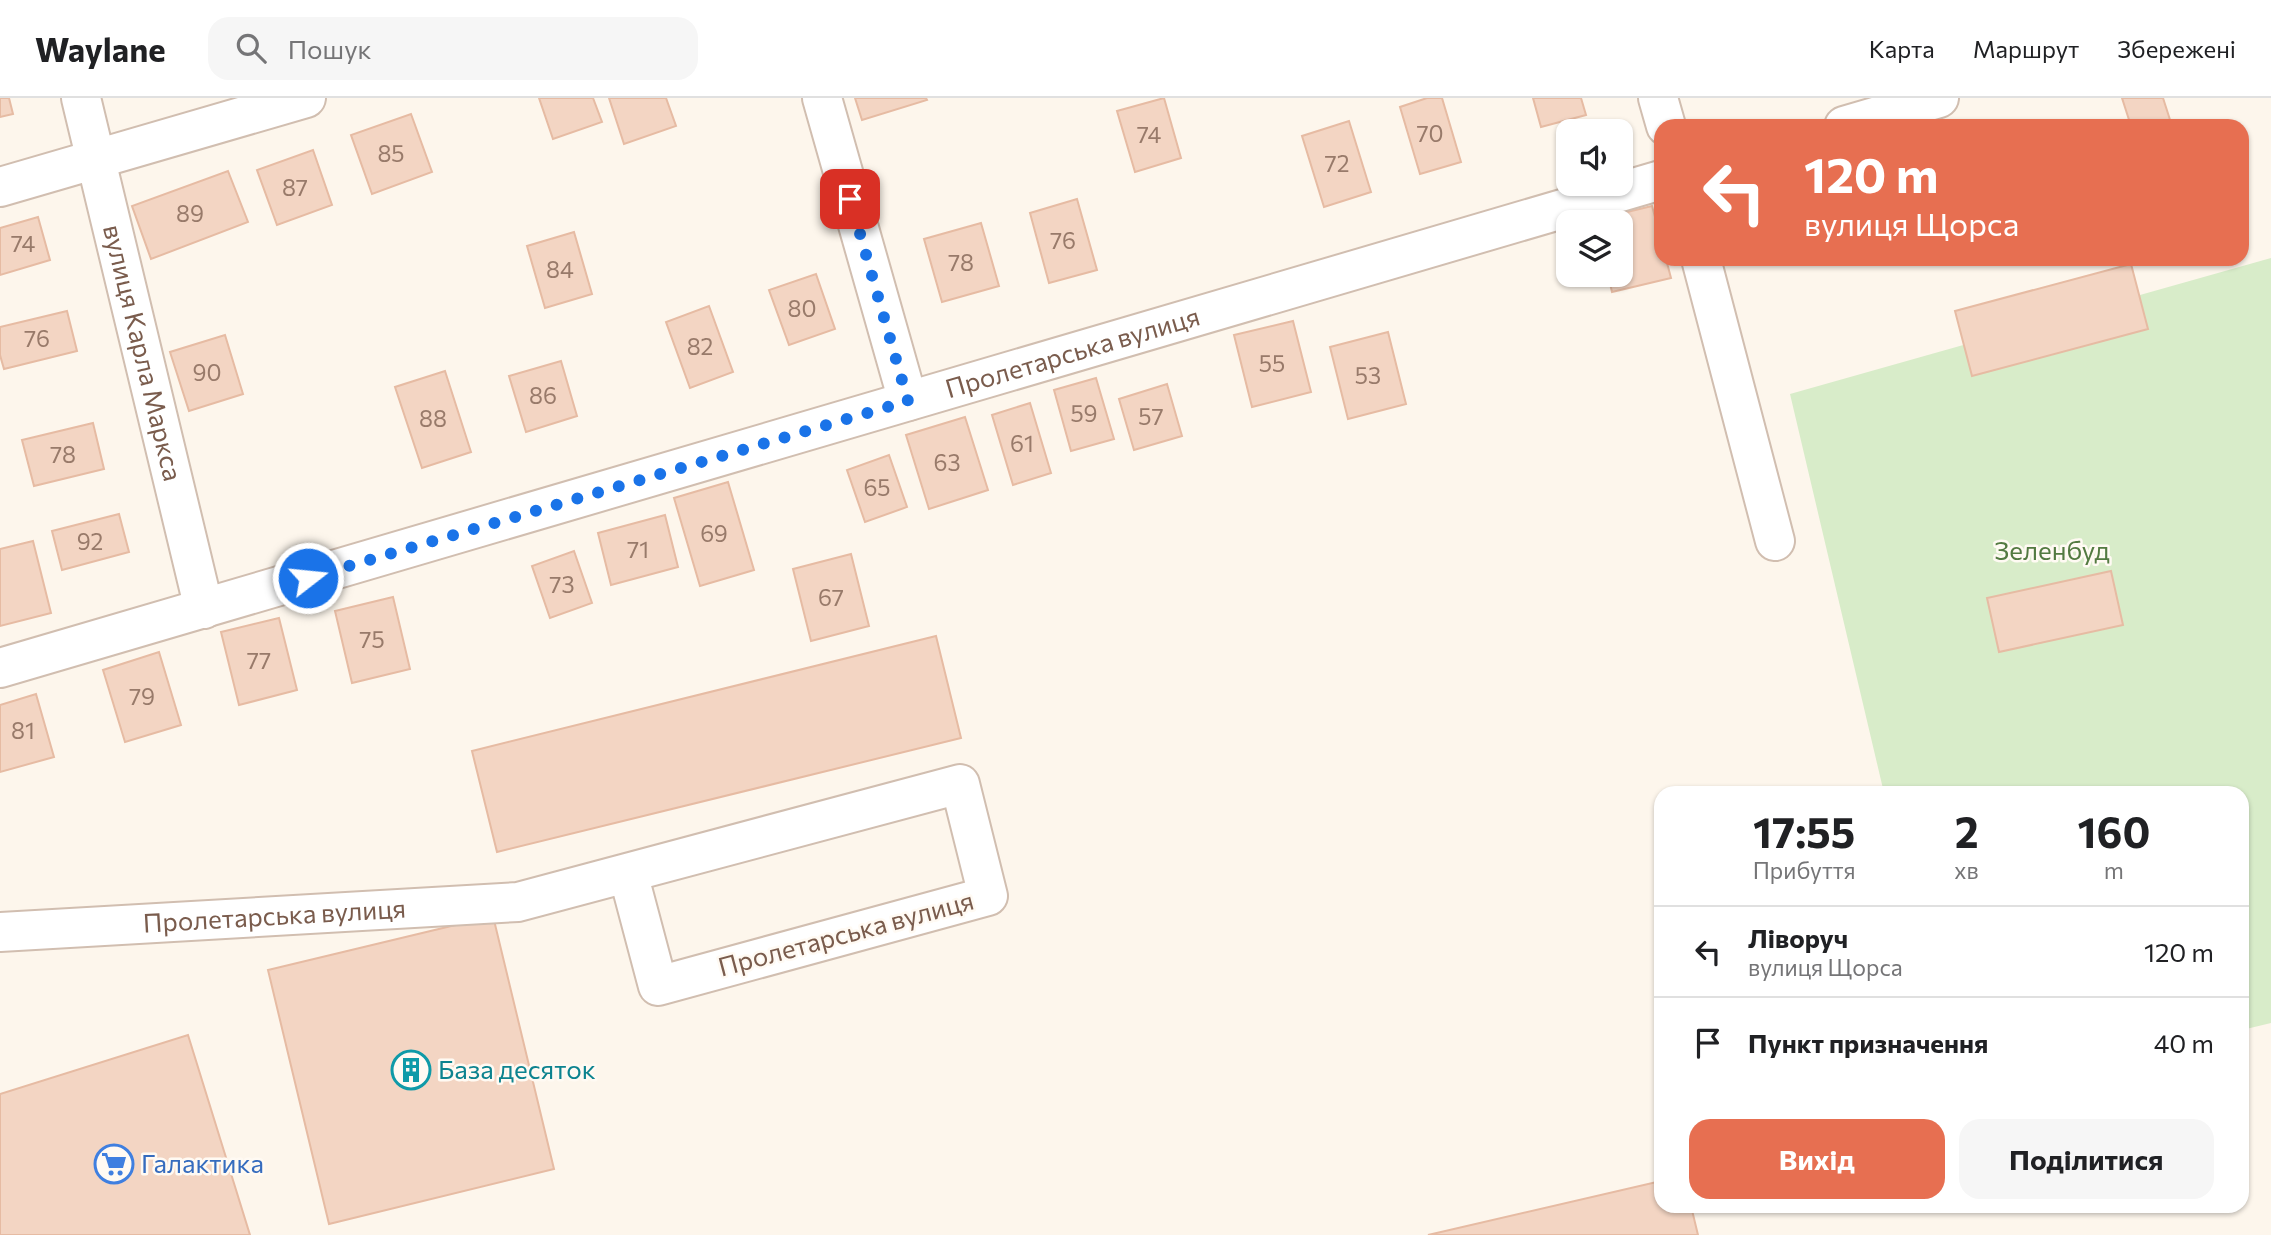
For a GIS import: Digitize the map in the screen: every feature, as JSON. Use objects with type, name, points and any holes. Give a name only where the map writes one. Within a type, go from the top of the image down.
[{"type":"street","name":"вулиця Карла Маркса","points":[[81,98],[204,609]]},
{"type":"street","points":[[0,187],[306,98]]},
{"type":"street","points":[[821,98],[908,401]]},
{"type":"street","points":[[1658,98],[1664,119]]},
{"type":"street","points":[[1868,119],[1939,98]]},
{"type":"street","name":"Пролетарська вулиця","points":[[0,668],[1654,182]]},
{"type":"street","points":[[1704,266],[1775,541]]},
{"type":"street","name":"Пролетарська вулиця","points":[[0,932],[518,902],[960,784],[988,896],[658,985],[628,873]]},
{"type":"green space","name":"Зеленбуд","points":[[2271,258],[2271,1023],[2249,1028],[2249,786],[1882,786],[1790,394]]},
{"type":"building","points":[[0,98],[9,98],[13,114],[0,117]]},
{"type":"building","points":[[539,98],[593,98],[602,122],[553,139]]},
{"type":"building","points":[[609,98],[666,98],[676,126],[624,144]]},
{"type":"building","points":[[855,98],[926,98],[927,100],[862,120]]},
{"type":"building","points":[[1164,98],[1181,158],[1135,172],[1117,111]]},
{"type":"building","points":[[1427,98],[1442,98],[1461,162],[1420,174],[1400,107]]},
{"type":"building","points":[[1533,98],[1581,98],[1586,115],[1556,119],[1556,123],[1541,127]]},
{"type":"building","points":[[2122,98],[2163,98],[2170,119],[2129,119]]},
{"type":"building","points":[[411,114],[432,172],[372,194],[351,135]]},
{"type":"building","points":[[1349,121],[1371,192],[1324,207],[1302,136]]},
{"type":"building","points":[[313,150],[332,205],[277,225],[257,170]]},
{"type":"building","points":[[228,171],[248,222],[151,259],[132,206]]},
{"type":"building","points":[[1077,199],[1097,270],[1049,283],[1030,213]]},
{"type":"building","points":[[1652,206],[1654,266],[1668,266],[1671,278],[1612,292],[1611,287],[1633,287],[1633,211]]},
{"type":"building","points":[[38,217],[50,260],[0,275],[0,228]]},
{"type":"building","points":[[981,223],[999,286],[942,302],[924,239]]},
{"type":"building","points":[[574,232],[592,294],[545,308],[527,246]]},
{"type":"building","points":[[2132,266],[2148,329],[1972,376],[1955,311]]},
{"type":"building","points":[[816,274],[835,329],[789,345],[769,290]]},
{"type":"building","points":[[709,306],[733,372],[690,388],[666,322]]},
{"type":"building","points":[[67,311],[77,351],[4,369],[0,355],[0,327]]},
{"type":"building","points":[[1293,321],[1311,392],[1252,407],[1234,335]]},
{"type":"building","points":[[1388,332],[1406,404],[1348,419],[1330,347]]},
{"type":"building","points":[[225,335],[243,394],[189,411],[170,352]]},
{"type":"building","points":[[561,361],[577,416],[526,432],[509,376]]},
{"type":"building","points":[[445,371],[471,452],[422,468],[395,387]]},
{"type":"building","points":[[1096,378],[1114,439],[1071,451],[1054,390]]},
{"type":"building","points":[[1167,384],[1182,436],[1134,450],[1119,399]]},
{"type":"building","points":[[1030,403],[1051,473],[1013,485],[992,415]]},
{"type":"building","points":[[965,417],[988,490],[929,509],[906,435]]},
{"type":"building","points":[[93,423],[104,469],[34,486],[22,440]]},
{"type":"building","points":[[889,455],[907,507],[865,522],[847,470]]},
{"type":"building","points":[[728,482],[754,570],[700,586],[674,498]]},
{"type":"building","points":[[119,514],[129,552],[62,570],[52,531]]},
{"type":"building","points":[[665,515],[678,567],[611,585],[598,533]]},
{"type":"building","points":[[33,541],[51,613],[0,626],[0,549]]},
{"type":"building","points":[[574,551],[592,603],[550,618],[532,566]]},
{"type":"building","points":[[851,554],[869,626],[811,641],[793,569]]},
{"type":"building","points":[[2111,571],[2123,625],[1999,652],[1987,598]]},
{"type":"building","points":[[393,597],[410,669],[352,683],[335,611]]},
{"type":"building","points":[[279,618],[297,690],[239,705],[221,632]]},
{"type":"building","points":[[936,636],[961,738],[497,852],[472,751]]},
{"type":"building","points":[[159,652],[181,725],[125,742],[103,670]]},
{"type":"building","points":[[36,694],[54,757],[0,772],[0,705]]},
{"type":"building","name":"База десяток","points":[[493,916],[554,1169],[329,1224],[268,970]]},
{"type":"building","name":"Галактика","points":[[188,1035],[250,1235],[0,1235],[0,1094]]},
{"type":"building","points":[[1654,1183],[1654,1213],[1693,1213],[1698,1235],[1428,1235]]},
{"type":"place","name":"База десяток","points":[[411,1070]]},
{"type":"place","name":"Галактика","points":[[114,1164]]},
{"type":"route","points":[[308,578],[908,401],[850,199]]}]
